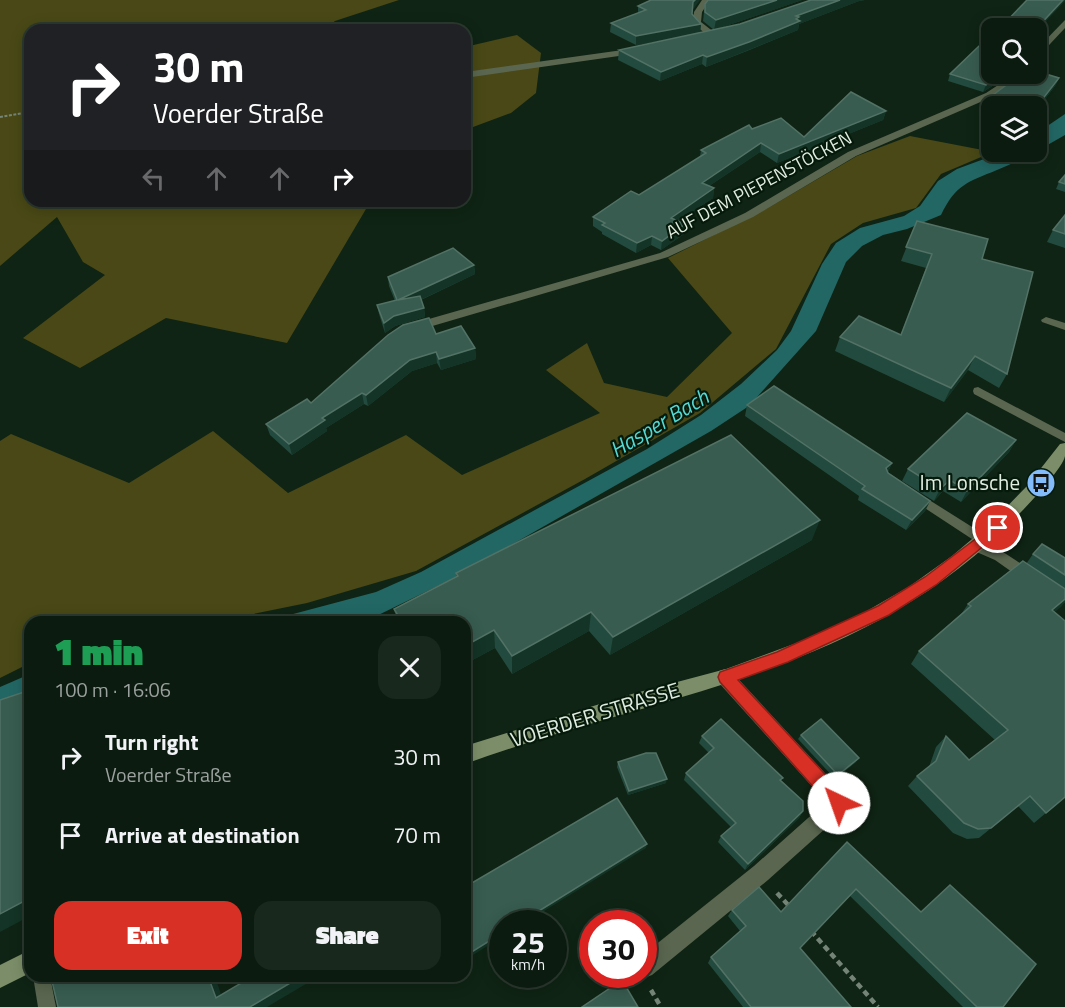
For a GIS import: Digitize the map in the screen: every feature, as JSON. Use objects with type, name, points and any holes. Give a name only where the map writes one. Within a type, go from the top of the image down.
[{"type":"main road","name":"VOERDER STRASSE","points":[[471,753],[645,698],[725,677],[793,652],[883,611],[930,581],[980,544],[1041,483],[1065,448]]},
{"type":"main road","points":[[0,977],[24,964]]},
{"type":"street","points":[[700,37],[717,34],[697,23],[698,12],[706,0]]},
{"type":"street","points":[[1047,43],[1065,23]]},
{"type":"street","points":[[471,74],[642,50]]},
{"type":"street","name":"AUF DEM PIEPENSTÖCKEN","points":[[400,331],[664,255],[749,215],[852,154],[989,95],[1005,84]]},
{"type":"street","points":[[657,957],[761,873],[839,803],[725,677]]},
{"type":"lane","points":[[1046,320],[1065,327]]},
{"type":"lane","points":[[978,391],[1065,438]]},
{"type":"lane","points":[[908,491],[980,544],[1037,582]]},
{"type":"lane","points":[[42,982],[48,1007]]},
{"type":"path","points":[[0,117],[24,113]]},
{"type":"path","points":[[761,873],[792,909]]},
{"type":"path","points":[[808,927],[878,1007]]},
{"type":"shaded area","points":[[0,0],[399,0],[331,24],[24,24],[24,207],[353,207],[366,209],[287,343],[166,318],[80,368],[23,338],[105,275],[83,262],[57,217],[0,266]]},
{"type":"shaded area","points":[[517,35],[541,53],[536,93],[511,113],[471,128],[471,46]]},
{"type":"shaded area","points":[[910,136],[981,150],[981,157],[941,174],[916,208],[863,223],[831,244],[776,349],[700,413],[416,571],[307,603],[243,616],[24,616],[24,666],[0,678],[0,441],[11,434],[129,483],[213,431],[288,493],[406,435],[462,475],[600,413],[546,370],[587,343],[604,383],[667,397],[732,333],[668,258],[768,208],[857,156]]},
{"type":"water","points":[[1065,114],[1065,135],[1047,145],[1047,126]]},
{"type":"water","points":[[981,160],[981,162],[1015,162],[964,185],[952,197],[941,215],[907,229],[883,235],[862,246],[846,262],[816,331],[749,406],[711,431],[448,581],[376,616],[286,616],[376,592],[421,572],[647,449],[701,415],[741,384],[777,350],[791,331],[822,264],[836,243],[860,228],[904,216],[920,206],[938,181],[957,169]]},
{"type":"water","points":[[24,677],[24,703],[0,713],[0,687]]},
{"type":"building","points":[[651,0],[695,0],[692,14],[701,24],[636,36],[611,23],[646,10],[638,6]]},
{"type":"building","points":[[708,0],[777,0],[716,20],[705,12],[705,4]]},
{"type":"building","points":[[811,0],[840,0],[796,16],[799,17],[796,19],[800,21],[749,42],[707,57],[703,55],[661,72],[619,50],[740,24]]},
{"type":"building","points":[[1027,0],[1063,0],[1046,18],[1010,18]]},
{"type":"building","points":[[979,46],[981,47],[981,83],[950,74]]},
{"type":"building","points":[[1047,74],[1059,78],[1045,96],[993,95],[1008,84],[1047,84]]},
{"type":"building","points":[[851,92],[886,111],[779,154],[761,143],[702,183],[714,188],[671,218],[685,224],[662,241],[652,236],[637,243],[602,225],[605,223],[593,217],[631,191],[639,195],[706,153],[701,150],[749,125],[752,129],[781,118],[804,137]]},
{"type":"building","points":[[1065,175],[1065,184],[1059,182]]},
{"type":"building","points":[[1065,215],[1065,234],[1053,230]]},
{"type":"building","points":[[917,221],[988,239],[982,259],[1033,272],[1007,374],[975,356],[951,388],[840,337],[859,316],[901,335],[932,254],[906,247]]},
{"type":"building","points":[[453,248],[474,265],[398,300],[420,296],[424,308],[394,316],[384,323],[377,305],[397,300],[388,277]]},
{"type":"building","points":[[429,318],[436,334],[461,326],[475,348],[439,359],[436,352],[410,360],[366,395],[362,393],[322,418],[325,420],[289,444],[266,424],[307,399],[311,403],[388,335],[403,325]]},
{"type":"building","points":[[774,386],[892,463],[886,468],[888,473],[930,501],[912,520],[862,489],[865,486],[747,405]]},
{"type":"building","points":[[967,413],[1016,440],[967,491],[950,480],[940,489],[908,469]]},
{"type":"building","points":[[731,435],[820,520],[613,637],[591,612],[512,656],[494,630],[471,643],[471,616],[398,616],[394,609],[458,576],[456,573]]},
{"type":"building","points":[[1042,544],[1065,558],[1065,575],[1033,554]]},
{"type":"building","points":[[1023,561],[1065,589],[1065,599],[1052,610],[1065,621],[1065,797],[1046,813],[1030,796],[991,828],[978,829],[964,823],[917,776],[936,761],[946,736],[969,760],[1008,730],[919,651],[971,606],[968,604]]},
{"type":"building","points":[[24,692],[24,901],[0,914],[0,700]]},
{"type":"building","points":[[721,719],[783,778],[780,780],[803,801],[803,811],[748,864],[721,836],[736,823],[686,773],[714,748],[702,736]]},
{"type":"building","points":[[821,719],[859,758],[838,775],[801,735]]},
{"type":"building","points":[[646,753],[656,753],[667,779],[629,791],[618,762]]},
{"type":"building","points":[[617,798],[647,844],[541,910],[489,910],[489,941],[471,952],[471,883]]},
{"type":"building","points":[[847,842],[921,912],[950,885],[1036,964],[1003,1007],[977,1007],[856,889],[800,948],[851,1007],[751,1007],[711,957],[746,926],[732,910],[759,887],[781,912]]},
{"type":"building","points":[[52,982],[210,982],[216,998],[243,982],[292,982],[250,1007],[58,1007]]},
{"type":"building","points":[[610,988],[627,988],[638,1007],[582,1007]]},
{"type":"place","name":"Im Lonsche","points":[[1041,483]]},
{"type":"route","points":[[839,803],[725,677],[782,657],[883,611],[930,581],[998,528]]},
{"type":"water label","name":"Hasper Bach","points":[[659,423]]}]
